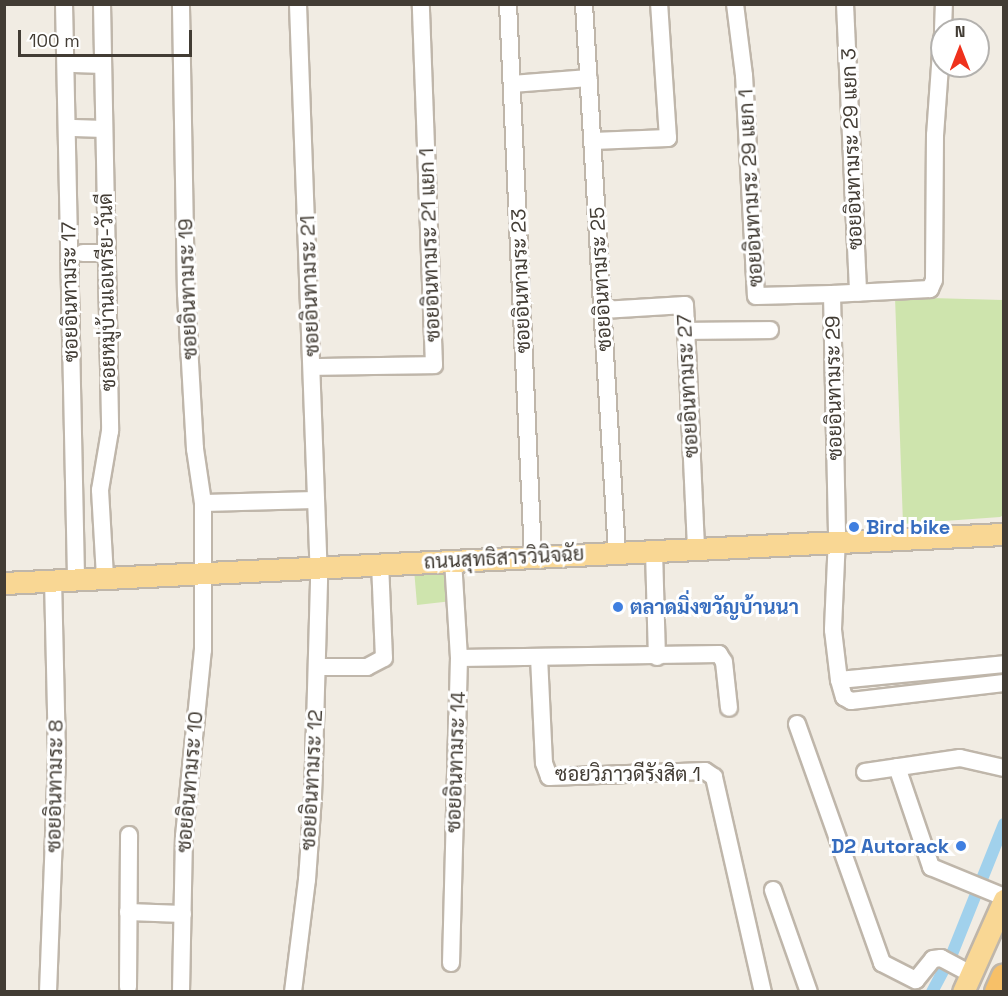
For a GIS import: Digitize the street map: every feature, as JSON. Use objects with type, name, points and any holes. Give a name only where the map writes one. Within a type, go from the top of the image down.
[{"type":"highway","points":[[1001,990],[1004,976]]},
{"type":"main road","name":"ถนนสุทธิสารวินิจฉัย","points":[[4,583],[1004,534]]},
{"type":"main road","points":[[962,976],[991,893]]},
{"type":"main road","points":[[962,976],[1004,932]]},
{"type":"street","name":"ซอยอินทามระ 17","points":[[64,4],[76,579]]},
{"type":"street","name":"ซอยหมู่บ้านเอเทรีย-วันดี","points":[[102,4],[110,444],[100,490],[105,578]]},
{"type":"street","name":"ซอยอินทามระ 19","points":[[181,4],[186,294],[195,449],[203,503],[201,573]]},
{"type":"street","name":"ซอยอินทามระ 21","points":[[298,4],[313,367],[317,567]]},
{"type":"street","name":"ซอยอินทามระ 21 แยก 1","points":[[313,367],[434,365],[421,4]]},
{"type":"street","name":"ซอยอินทามระ 23","points":[[508,4],[533,557]]},
{"type":"street","name":"ซอยอินทามระ 25","points":[[584,4],[616,553]]},
{"type":"street","points":[[593,141],[668,138],[659,4]]},
{"type":"street","name":"ซอยอินทามระ 29 แยก 1","points":[[735,4],[744,75],[756,296],[832,294]]},
{"type":"street","name":"ซอยอินทามระ 29 แยก 3","points":[[845,4],[858,293]]},
{"type":"street","points":[[74,64],[103,65]]},
{"type":"street","points":[[512,84],[589,78]]},
{"type":"street","name":"ซอยอินทามระ 29","points":[[839,680],[833,630],[836,543],[832,294],[930,290],[934,280],[935,135],[939,78]]},
{"type":"street","points":[[74,128],[104,129]]},
{"type":"street","points":[[83,254],[106,253]]},
{"type":"street","name":"ซอยอินทามระ 27","points":[[603,310],[685,305],[696,549]]},
{"type":"street","points":[[686,331],[770,330]]},
{"type":"street","points":[[203,503],[316,500]]},
{"type":"street","points":[[654,551],[657,657]]},
{"type":"street","name":"ซอยอินทามระ 14","points":[[451,963],[459,658],[453,561]]},
{"type":"street","points":[[317,667],[368,667],[384,658],[380,564]]},
{"type":"street","name":"ซอยอินทามระ 12","points":[[292,992],[308,868],[317,667],[317,567]]},
{"type":"street","name":"ซอยอินทามระ 10","points":[[181,992],[184,836],[203,650],[201,573]]},
{"type":"street","name":"ซอยอินทามระ 8","points":[[48,992],[57,755],[53,580]]},
{"type":"street","points":[[459,658],[722,656],[729,708]]},
{"type":"street","name":"ซอยวิภาวดีรังสิต 1","points":[[539,657],[544,763],[549,777],[705,771],[714,777],[763,992]]},
{"type":"street","points":[[1004,664],[839,680],[844,697],[861,702],[1004,683]]},
{"type":"street","points":[[797,724],[882,963],[916,980],[929,962],[962,976]]},
{"type":"street","points":[[865,772],[960,758],[1004,768]]},
{"type":"street","points":[[897,767],[931,867],[991,893]]},
{"type":"street","points":[[128,987],[129,835]]},
{"type":"street","points":[[773,890],[809,992]]},
{"type":"street","points":[[128,912],[183,914]]},
{"type":"green space","points":[[895,297],[1003,300],[1004,515],[1000,517],[903,524]]},
{"type":"green space","points":[[414,569],[451,569],[452,601],[417,605]]},
{"type":"waterway","points":[[932,992],[952,954],[1004,824]]},
{"type":"place","name":"Bird bike","points":[[854,527]]},
{"type":"place","name":"ตลาดมิ่งขวัญบ้านนา","points":[[618,607]]},
{"type":"place","name":"D2 Autorack","points":[[961,846]]}]
